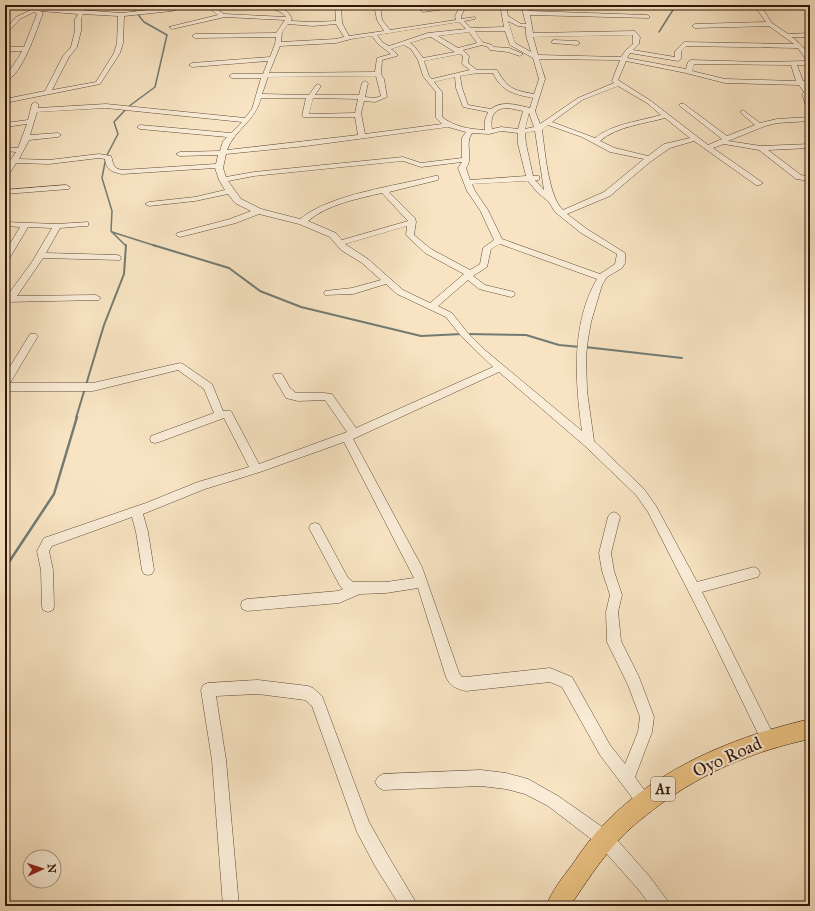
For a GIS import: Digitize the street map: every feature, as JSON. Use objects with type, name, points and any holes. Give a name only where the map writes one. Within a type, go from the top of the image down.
[{"type":"highway","name":"Oyo Road","points":[[557,906],[605,839],[627,817],[667,786],[704,765],[768,739],[810,729]]},
{"type":"street","points":[[17,5],[35,9],[121,15],[190,5]]},
{"type":"street","points":[[208,5],[222,15]]},
{"type":"street","points":[[268,5],[289,15],[289,21],[281,28],[255,109],[231,135],[222,153],[219,168],[223,180],[230,191],[238,201],[258,211],[302,222],[333,235],[352,254],[365,261],[400,292],[449,314],[464,334],[500,368],[589,443],[640,492],[652,509],[694,588],[768,739]]},
{"type":"street","points":[[338,5],[338,22],[342,31],[348,38]]},
{"type":"street","points":[[378,5],[377,14],[380,24],[389,32]]},
{"type":"street","points":[[418,5],[434,25]]},
{"type":"street","points":[[425,14],[464,5]]},
{"type":"street","points":[[464,5],[458,16],[459,20],[472,30],[481,44]]},
{"type":"street","points":[[502,5],[512,44],[532,56]]},
{"type":"street","points":[[524,5],[527,13],[532,56],[542,81],[537,97],[522,131],[522,144],[530,178],[538,189],[552,201]]},
{"type":"street","points":[[689,72],[691,62],[794,64],[810,62],[800,46],[770,24],[757,5]]},
{"type":"street","points":[[618,8],[621,16]]},
{"type":"street","points":[[5,33],[18,18],[35,9]]},
{"type":"street","points":[[5,80],[12,73],[32,37],[36,20],[40,13],[35,9]]},
{"type":"street","points":[[47,93],[66,56],[74,47],[78,31],[78,19],[81,12]]},
{"type":"street","points":[[527,13],[603,18],[621,16],[647,17]]},
{"type":"street","points":[[5,101],[37,96],[100,82],[120,43],[121,15]]},
{"type":"street","points":[[172,27],[222,15],[313,24],[338,22]]},
{"type":"street","points":[[504,16],[520,25],[528,26]]},
{"type":"street","points":[[195,36],[327,42],[473,18]]},
{"type":"street","points":[[694,26],[770,24]]},
{"type":"street","points":[[607,26],[609,33]]},
{"type":"street","points":[[419,27],[466,56],[465,64],[476,72]]},
{"type":"street","points":[[386,48],[418,38],[477,29],[507,29]]},
{"type":"street","points":[[529,35],[635,33],[637,37],[636,44],[624,56],[624,60],[614,80],[617,84],[649,102],[695,139],[759,183]]},
{"type":"street","points":[[259,96],[361,98],[375,100],[384,97],[381,79],[378,74],[379,59],[395,54],[380,43],[374,35]]},
{"type":"street","points":[[787,36],[810,35]]},
{"type":"street","points":[[408,42],[407,44],[413,48],[421,60],[426,76],[439,92],[439,118],[448,125]]},
{"type":"street","points":[[531,43],[539,42]]},
{"type":"street","points":[[546,42],[577,43]]},
{"type":"street","points":[[421,60],[481,44],[490,46],[494,49],[509,50],[532,56],[614,58],[689,72],[727,83],[742,76],[810,83]]},
{"type":"street","points":[[628,51],[678,59],[678,51],[684,44],[800,46]]},
{"type":"street","points":[[5,49],[26,49]]},
{"type":"street","points":[[192,65],[271,60]]},
{"type":"street","points":[[732,62],[742,76]]},
{"type":"street","points":[[794,64],[800,82],[807,92],[805,94],[810,109]]},
{"type":"street","points":[[431,82],[457,75],[495,71],[499,79],[511,91],[537,97]]},
{"type":"street","points":[[232,76],[378,74]]},
{"type":"street","points":[[457,75],[459,88],[461,90],[462,99],[465,106],[492,111],[507,106],[529,113],[538,130],[548,190],[555,206],[584,231],[621,253],[622,259],[620,264],[602,278],[588,313],[582,339],[580,366],[581,387],[589,443]]},
{"type":"street","points":[[362,136],[358,115],[365,83]]},
{"type":"street","points":[[180,154],[222,153],[306,144],[448,125],[470,131],[489,132],[501,129],[522,131],[538,130],[580,99],[617,84]]},
{"type":"street","points":[[318,86],[310,97],[305,116],[358,115]]},
{"type":"street","points":[[5,174],[20,150],[32,121],[37,96]]},
{"type":"street","points":[[682,105],[725,140],[761,148],[810,146]]},
{"type":"street","points":[[33,110],[106,106],[246,120]]},
{"type":"street","points":[[489,132],[488,124],[492,111]]},
{"type":"street","points":[[743,112],[759,125]]},
{"type":"street","points":[[596,141],[604,134],[613,130],[666,116]]},
{"type":"street","points":[[708,147],[759,125],[777,121],[809,118]]},
{"type":"street","points":[[5,125],[32,121]]},
{"type":"street","points":[[548,123],[563,127],[613,150],[649,158]]},
{"type":"street","points":[[140,126],[231,135]]},
{"type":"street","points":[[470,131],[465,138],[466,160],[462,168],[467,182],[477,201],[484,210],[499,241],[602,278]]},
{"type":"street","points":[[25,138],[58,135]]},
{"type":"street","points":[[562,213],[607,194],[620,185],[649,158],[667,146],[695,139]]},
{"type":"street","points":[[761,148],[799,177],[810,180]]},
{"type":"street","points":[[5,149],[20,150]]},
{"type":"street","points":[[14,160],[44,161],[86,159],[99,156],[108,158],[109,165],[113,170],[122,172],[220,166]]},
{"type":"street","points":[[223,180],[254,174],[403,159],[421,165],[466,160]]},
{"type":"street","points":[[467,182],[546,176]]},
{"type":"street","points":[[302,222],[306,217],[335,203],[418,184],[435,178]]},
{"type":"street","points":[[5,192],[66,187]]},
{"type":"street","points":[[149,204],[195,199],[230,191]]},
{"type":"street","points":[[384,191],[411,218],[412,222],[410,235],[428,251],[469,275],[482,287],[511,294]]},
{"type":"street","points":[[180,235],[233,221],[258,211]]},
{"type":"street","points":[[340,243],[412,222]]},
{"type":"street","points":[[5,224],[25,226],[85,224]]},
{"type":"street","points":[[5,259],[25,226]]},
{"type":"street","points":[[7,299],[40,255],[57,226]]},
{"type":"street","points":[[431,307],[469,275],[484,265],[487,248],[499,241]]},
{"type":"street","points":[[40,255],[117,258]]},
{"type":"street","points":[[328,293],[353,291],[386,281]]},
{"type":"street","points":[[7,299],[96,298]]},
{"type":"street","points":[[5,383],[10,366],[34,336]]},
{"type":"street","points":[[5,387],[93,387],[180,366],[208,387],[220,415]]},
{"type":"street","points":[[48,606],[47,570],[43,551],[45,545],[53,540],[136,511],[202,485],[256,469],[350,436],[500,368]]},
{"type":"street","points":[[278,376],[290,395],[294,397],[328,397],[350,436],[416,567],[449,669],[453,677],[459,682],[466,684],[550,675],[567,682],[605,750],[645,802]]},
{"type":"street","points":[[155,439],[220,415],[227,414],[230,416],[230,421],[256,469]]},
{"type":"street","points":[[136,511],[142,532],[148,570]]},
{"type":"street","points":[[614,517],[605,553],[608,571],[616,595],[612,612],[614,642],[634,682],[647,717],[645,732],[627,778]]},
{"type":"street","points":[[315,528],[344,582],[350,588],[388,588],[422,582]]},
{"type":"street","points":[[694,588],[754,573]]},
{"type":"street","points":[[247,605],[339,597],[358,589]]},
{"type":"street","points":[[231,906],[219,760],[208,690],[258,686],[308,693],[317,701],[363,826],[381,860],[410,906]]},
{"type":"street","points":[[383,782],[481,778],[506,781],[528,787],[553,801],[605,839],[644,883],[661,906]]},
{"type":"waterway","points":[[112,232],[112,211],[102,178],[106,157],[118,134],[114,122],[128,107],[155,87],[167,35],[144,22],[130,5]]},
{"type":"waterway","points":[[659,32],[676,5]]},
{"type":"waterway","points":[[802,5],[806,6]]},
{"type":"waterway","points":[[112,232],[156,246]]},
{"type":"waterway","points":[[112,232],[126,246]]},
{"type":"waterway","points":[[153,245],[229,268],[260,291],[301,307],[421,336],[462,334]]},
{"type":"waterway","points":[[76,418],[104,325],[124,274],[126,246]]},
{"type":"waterway","points":[[467,334],[526,335],[559,345],[580,347]]},
{"type":"waterway","points":[[585,347],[682,358]]},
{"type":"waterway","points":[[5,568],[54,494],[77,417]]}]
